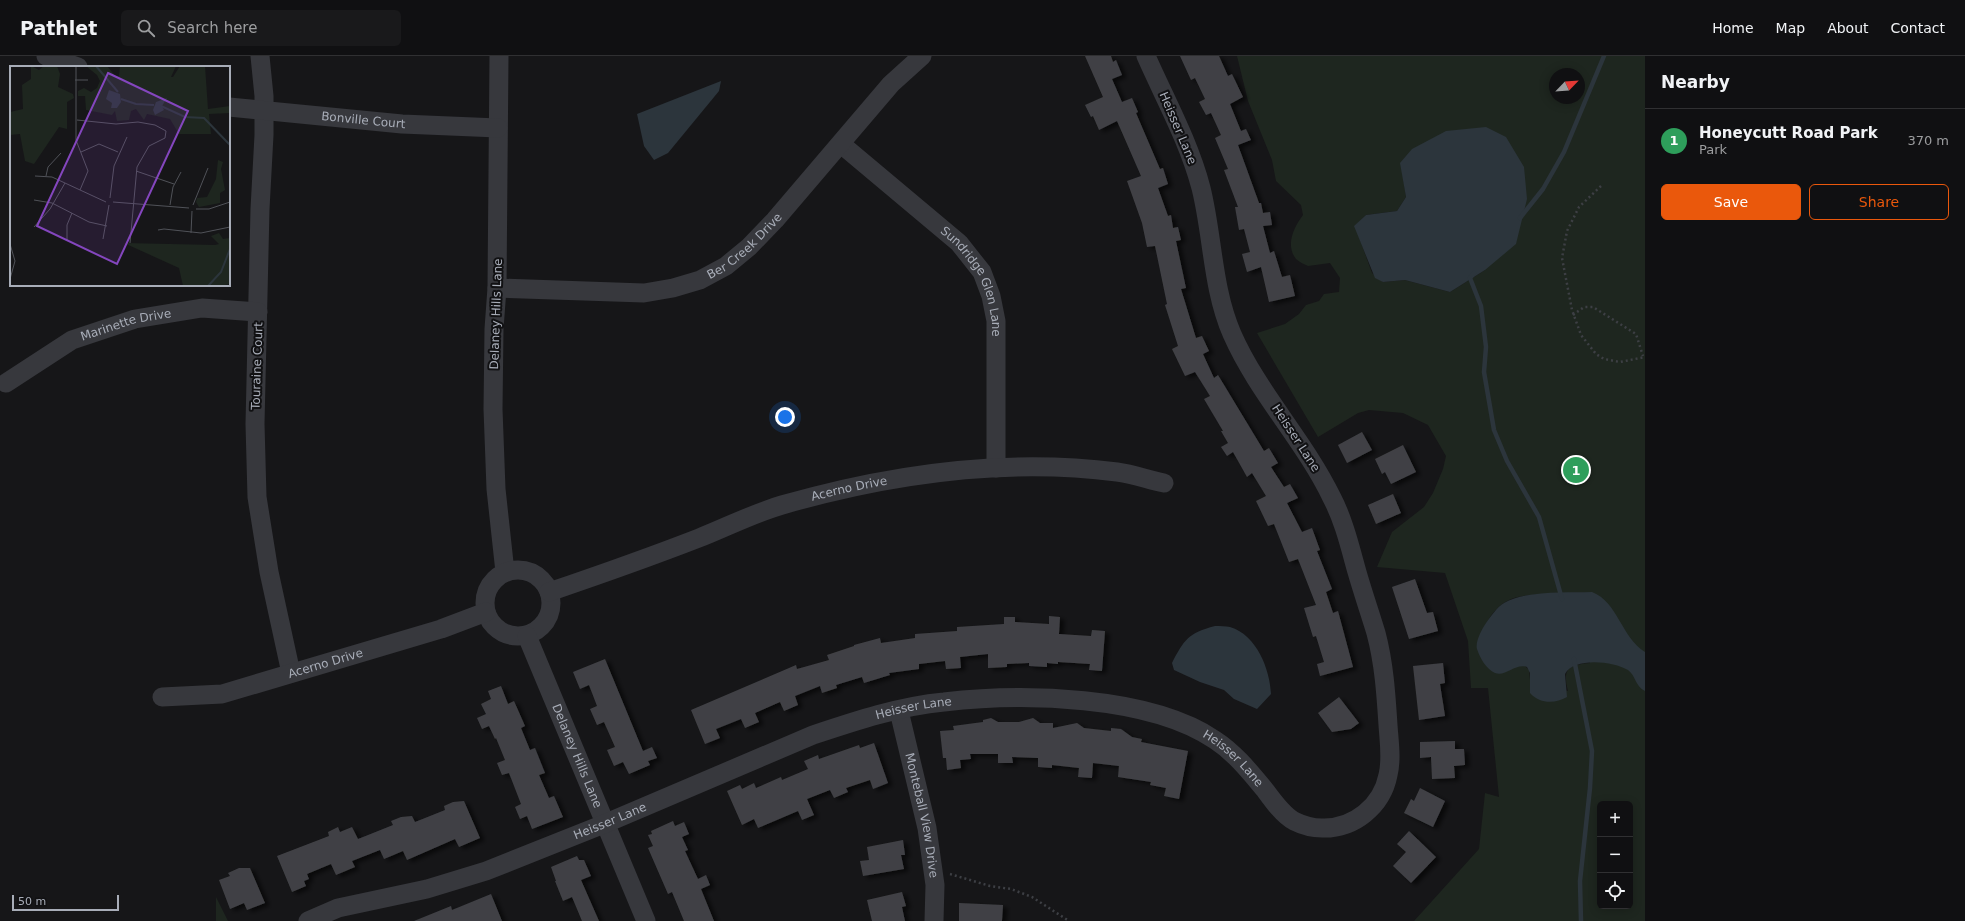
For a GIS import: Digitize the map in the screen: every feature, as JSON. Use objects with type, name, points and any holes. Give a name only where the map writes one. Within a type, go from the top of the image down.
[{"type":"street","points":[[46,56],[75,66]]},
{"type":"street","name":"Touraine Court","points":[[260,56],[264,110],[255,424],[257,497],[269,572],[291,673]]},
{"type":"street","name":"Delaney Hills Lane","points":[[499,56],[500,82],[498,128],[497,288],[494,329],[493,409],[496,489],[505,572]]},
{"type":"street","name":"Ber Creek Drive","points":[[497,288],[644,293],[672,288],[700,280],[726,266],[749,247],[841,144],[891,84],[922,56]]},
{"type":"street","name":"Heisser Lane","points":[[308,921],[338,908],[454,882],[530,854],[604,824],[813,735],[858,720],[942,702],[988,698],[1032,698],[1094,702],[1141,710],[1177,721],[1214,739],[1240,761],[1278,806],[1293,821],[1320,829],[1336,827],[1367,813],[1376,803],[1388,777],[1390,762],[1381,660],[1376,635],[1342,522],[1332,497],[1317,471],[1244,358],[1233,336],[1225,315],[1218,288],[1202,192],[1196,171],[1146,56]]},
{"type":"street","name":"Bonville Court","points":[[230,107],[402,124],[498,128]]},
{"type":"street","name":"Sundridge Glen Lane","points":[[841,144],[959,243],[982,272],[991,296],[996,322],[996,468]]},
{"type":"street","name":"Marinette Drive","points":[[6,383],[72,340],[135,319],[202,308],[258,312]]},
{"type":"street","name":"Acerno Drive","points":[[549,592],[649,557],[781,505],[866,484],[918,476],[996,468],[1060,467],[1119,473],[1164,483]]},
{"type":"street","points":[[517,569],[528,571],[539,577],[549,592],[551,607],[549,616],[544,625],[527,636],[517,637],[499,631],[493,626],[486,612],[485,595],[489,586],[496,577],[505,572],[517,569]]},
{"type":"street","name":"Acerno Drive","points":[[162,697],[222,694],[441,629],[486,612]]},
{"type":"street","name":"Delaney Hills Lane","points":[[527,636],[604,824],[646,921]]},
{"type":"street","name":"Monteball View Drive","points":[[899,710],[927,828],[935,885],[934,921]]},
{"type":"path","points":[[1573,315],[1584,307],[1593,307],[1636,334],[1644,356],[1620,362],[1604,358],[1596,354],[1581,335],[1573,315],[1562,258],[1567,231],[1579,207],[1601,186]]},
{"type":"path","points":[[948,873],[990,886],[1011,889],[1032,897],[1069,921]]},
{"type":"shaded area","points":[[1237,56],[1645,56],[1645,921],[1414,921],[1479,849],[1485,793],[1499,797],[1488,688],[1471,688],[1468,641],[1445,573],[1377,567],[1392,532],[1424,507],[1433,493],[1443,469],[1446,456],[1428,425],[1403,413],[1369,410],[1358,413],[1318,437],[1257,333],[1285,324],[1299,314],[1306,305],[1319,301],[1324,294],[1339,292],[1340,278],[1330,263],[1308,266],[1297,260],[1293,254],[1291,242],[1294,231],[1303,215],[1301,205],[1276,181],[1272,160],[1248,101]],"holes":[[[1401,163],[1485,270],[1450,292],[1405,280],[1383,282],[1372,273],[1355,226],[1366,215],[1397,211],[1406,197]],[[1543,594],[1590,663],[1577,665],[1569,669],[1566,677],[1568,691],[1530,680],[1529,670],[1524,665],[1516,666],[1507,671],[1477,646],[1488,620],[1503,604],[1517,597]]]},
{"type":"shaded area","points":[[721,81],[719,91],[668,153],[654,160],[644,146],[637,114]]},
{"type":"shaded area","points":[[1486,127],[1506,137],[1524,167],[1527,199],[1516,244],[1485,270],[1450,292],[1405,280],[1383,282],[1375,278],[1354,226],[1366,215],[1397,211],[1406,197],[1400,163],[1412,149],[1446,131]]},
{"type":"shaded area","points":[[1592,592],[1608,603],[1630,638],[1645,652],[1645,691],[1639,686],[1631,672],[1628,670],[1613,664],[1594,662],[1585,663],[1577,665],[1565,674],[1567,697],[1558,701],[1548,702],[1534,697],[1530,693],[1530,673],[1527,667],[1518,667],[1499,674],[1489,669],[1484,663],[1477,649],[1478,639],[1490,617],[1504,603],[1513,599],[1535,594]]},
{"type":"shaded area","points":[[1215,626],[1230,627],[1239,631],[1248,637],[1260,654],[1265,664],[1271,694],[1257,709],[1234,699],[1224,690],[1200,682],[1174,670],[1172,663],[1180,648],[1188,638]]},
{"type":"shaded area","points":[[216,897],[228,921],[216,921]]},
{"type":"building","points":[[1085,56],[1111,56],[1113,62],[1116,60],[1122,75],[1112,79],[1122,102],[1132,98],[1138,112],[1136,113],[1160,169],[1163,168],[1168,184],[1158,188],[1168,216],[1171,215],[1173,228],[1178,227],[1181,240],[1176,241],[1186,288],[1181,289],[1196,338],[1202,336],[1209,351],[1203,354],[1214,378],[1218,375],[1264,451],[1269,448],[1278,463],[1271,467],[1284,487],[1290,484],[1298,498],[1287,503],[1302,532],[1312,528],[1320,550],[1317,551],[1332,589],[1326,592],[1333,613],[1338,611],[1353,667],[1320,676],[1317,664],[1324,662],[1316,636],[1313,637],[1304,608],[1316,605],[1298,559],[1289,562],[1274,524],[1268,526],[1256,501],[1266,496],[1252,473],[1247,477],[1233,452],[1227,456],[1221,447],[1228,443],[1221,431],[1223,431],[1204,399],[1210,396],[1195,372],[1185,376],[1172,349],[1178,346],[1165,305],[1167,304],[1155,246],[1147,247],[1142,223],[1127,181],[1141,176],[1117,121],[1099,130],[1093,116],[1091,117],[1085,105],[1103,97]]},
{"type":"building","points":[[1180,56],[1219,56],[1228,76],[1232,74],[1243,97],[1230,104],[1241,131],[1246,129],[1251,140],[1238,145],[1259,203],[1261,203],[1263,213],[1270,212],[1272,225],[1263,226],[1270,253],[1274,251],[1282,277],[1290,275],[1295,296],[1269,302],[1261,267],[1247,272],[1242,254],[1250,252],[1244,229],[1239,230],[1235,207],[1238,207],[1224,170],[1228,169],[1215,138],[1221,135],[1211,113],[1206,115],[1199,102],[1205,99],[1195,78],[1191,80]]},
{"type":"building","points":[[1362,432],[1372,450],[1347,463],[1338,445]]},
{"type":"building","points":[[1403,445],[1416,472],[1391,484],[1385,472],[1382,474],[1375,459]]},
{"type":"building","points":[[1393,494],[1401,513],[1376,524],[1368,505]]},
{"type":"building","points":[[1415,579],[1427,613],[1433,612],[1438,631],[1409,639],[1392,587]]},
{"type":"building","points":[[1049,616],[1060,617],[1059,634],[1091,636],[1092,630],[1105,631],[1102,671],[1089,670],[1090,664],[1058,662],[1058,664],[1047,663],[1047,667],[1029,666],[1029,663],[1007,664],[1007,667],[988,668],[988,654],[960,657],[961,668],[946,669],[945,661],[919,664],[919,669],[889,673],[890,675],[864,683],[862,677],[836,685],[837,688],[822,693],[820,686],[795,696],[798,705],[784,711],[780,702],[755,713],[759,722],[745,728],[741,719],[716,729],[720,738],[705,744],[691,710],[796,665],[797,669],[829,660],[827,655],[854,645],[880,638],[881,643],[915,638],[915,634],[957,631],[957,627],[1004,624],[1004,617],[1015,617],[1015,622],[1049,624]]},
{"type":"building","points":[[605,659],[643,751],[652,747],[657,758],[648,761],[650,765],[629,774],[623,762],[614,766],[607,750],[615,747],[604,722],[597,725],[590,709],[597,706],[589,685],[580,689],[573,672]]},
{"type":"building","points":[[1443,663],[1445,683],[1440,684],[1445,716],[1419,720],[1413,666]]},
{"type":"building","points":[[501,686],[508,704],[514,701],[525,726],[521,728],[530,750],[535,748],[545,773],[539,775],[549,798],[554,796],[563,817],[532,829],[527,816],[520,819],[515,807],[521,804],[509,773],[502,775],[497,763],[505,760],[496,738],[495,739],[489,726],[482,729],[477,718],[486,714],[481,704],[491,699],[488,691]]},
{"type":"building","points":[[1339,697],[1359,723],[1351,729],[1332,732],[1318,713]]},
{"type":"building","points":[[991,718],[998,722],[1019,722],[1033,718],[1040,723],[1053,723],[1053,728],[1077,723],[1084,728],[1111,731],[1111,728],[1121,729],[1132,737],[1142,739],[1141,742],[1188,751],[1179,799],[1164,796],[1166,788],[1150,785],[1151,782],[1118,777],[1119,766],[1093,763],[1092,778],[1078,777],[1079,768],[1052,765],[1052,768],[1038,767],[1038,758],[1012,757],[1013,763],[998,763],[998,754],[970,754],[971,759],[960,760],[961,768],[947,770],[946,758],[943,758],[940,731],[954,730],[953,726],[983,722],[983,720]]},
{"type":"building","points":[[1455,741],[1455,749],[1464,749],[1465,765],[1454,766],[1455,778],[1432,779],[1431,757],[1420,758],[1420,742]]},
{"type":"building","points":[[874,743],[888,783],[873,789],[870,780],[846,788],[848,792],[834,798],[830,790],[807,799],[814,815],[802,820],[798,811],[758,828],[754,819],[742,825],[727,791],[740,785],[742,789],[754,783],[756,788],[781,777],[782,780],[808,769],[804,761],[818,755],[819,759],[859,745],[860,748]]},
{"type":"building","points":[[1420,788],[1445,801],[1433,827],[1404,813],[1411,799],[1414,801]]},
{"type":"building","points":[[464,801],[480,838],[459,847],[455,839],[407,860],[403,851],[384,859],[380,850],[352,861],[355,867],[336,875],[331,864],[307,874],[309,879],[304,881],[306,886],[292,892],[277,856],[329,836],[328,832],[338,827],[340,832],[352,827],[358,839],[393,825],[391,821],[401,817],[412,816],[415,822],[445,810],[444,806],[453,802]]},
{"type":"building","points":[[673,821],[675,826],[684,822],[689,834],[682,837],[688,850],[685,851],[698,879],[706,875],[710,885],[701,889],[714,921],[684,921],[672,892],[668,894],[648,848],[653,846],[648,835],[652,834],[651,831]]},
{"type":"building","points":[[1409,831],[1436,857],[1411,883],[1393,866],[1406,852],[1397,844]]},
{"type":"building","points":[[903,840],[905,855],[901,855],[904,869],[863,876],[860,861],[869,860],[867,847]]},
{"type":"building","points":[[577,856],[579,860],[584,860],[591,876],[581,880],[599,921],[582,921],[572,897],[563,901],[555,881],[551,867]]},
{"type":"building","points":[[239,868],[250,868],[265,903],[247,910],[244,903],[230,909],[219,880],[230,876],[228,873]]},
{"type":"building","points":[[902,892],[906,906],[902,907],[905,921],[872,921],[867,900]]},
{"type":"building","points":[[491,894],[502,921],[414,921],[451,906],[452,910]]},
{"type":"building","points":[[959,903],[1003,905],[1002,921],[959,921]]},
{"type":"waterway","points":[[1520,218],[1543,189],[1564,152],[1604,56]]},
{"type":"waterway","points":[[1474,273],[1470,278],[1481,306],[1486,347],[1484,372],[1494,430],[1507,461],[1539,517],[1562,599]]},
{"type":"waterway","points":[[1574,659],[1592,751],[1590,788],[1580,881],[1581,921]]},
{"type":"place","name":"Honeycutt Road Park","points":[[1576,470]]}]
